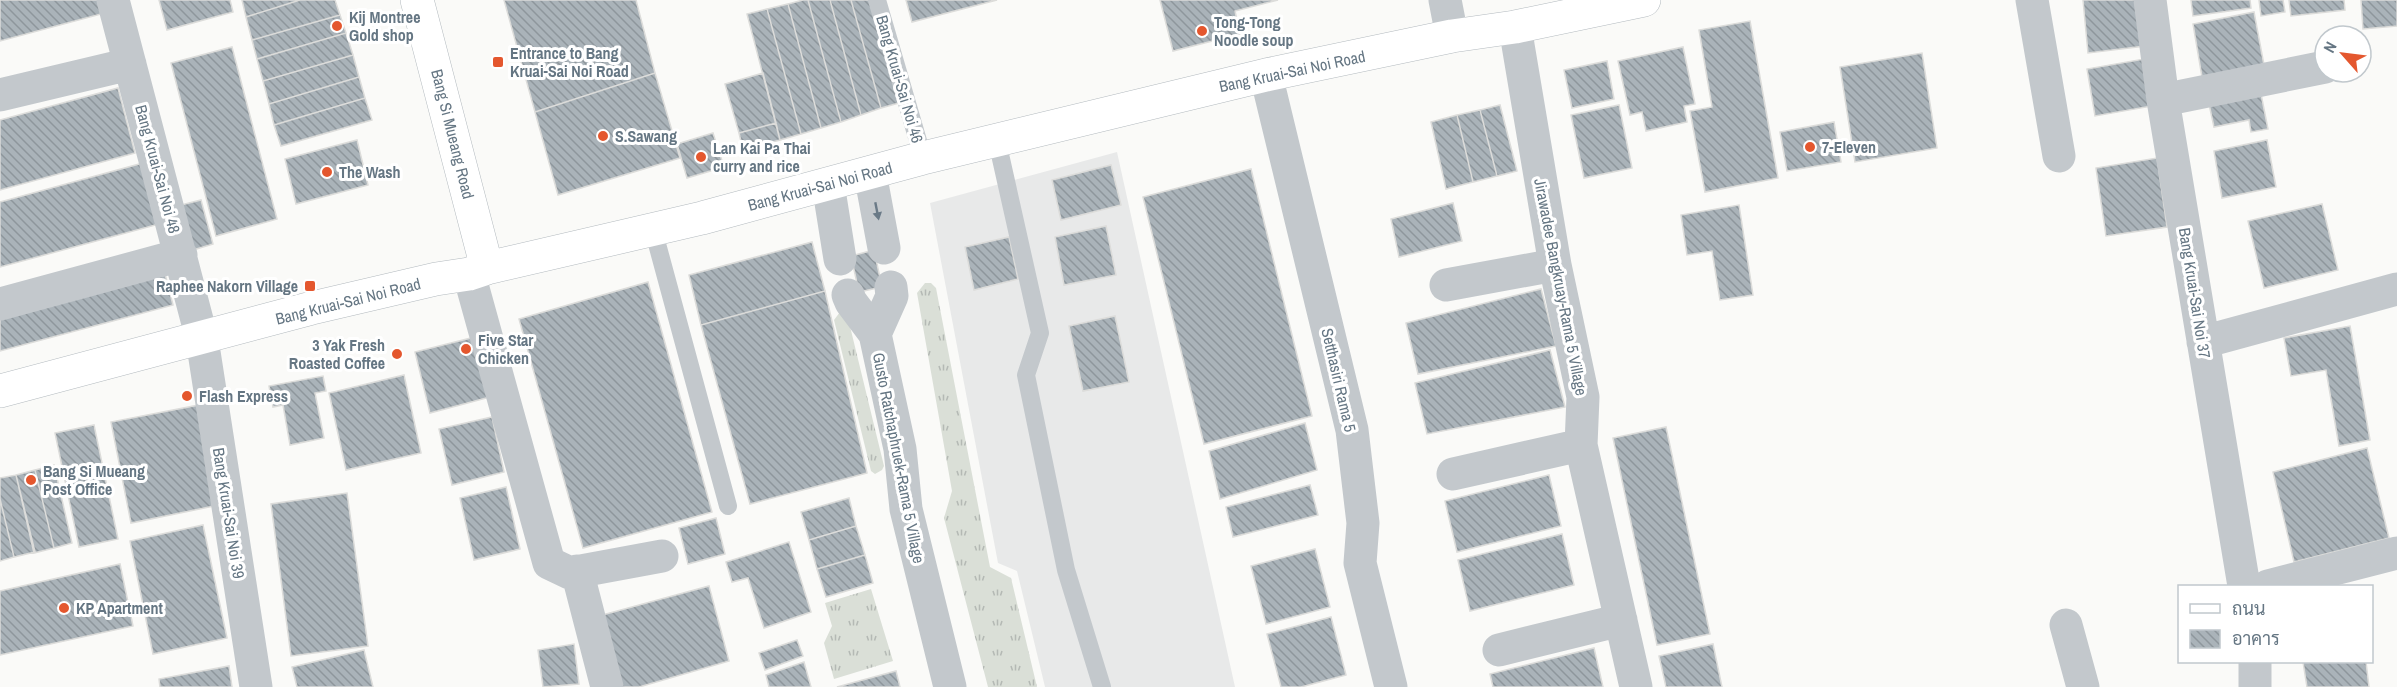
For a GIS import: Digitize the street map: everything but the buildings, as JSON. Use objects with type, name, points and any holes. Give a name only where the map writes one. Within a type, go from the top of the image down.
[{"type":"main road","name":"Bang Si Mueang Road","points":[[417,0],[478,271]]},
{"type":"main road","name":"Bang Kruai-Sai Noi Road","points":[[0,391],[322,306],[653,229],[923,158],[1266,75],[1452,36],[1515,27],[1644,0]]},
{"type":"street","name":"Bang Kruai-Sai Noi 48","points":[[113,0],[202,339]]},
{"type":"street","points":[[1445,0],[1452,36]]},
{"type":"street","points":[[2032,0],[2059,156]]},
{"type":"street","name":"Bang Kruai-Sai Noi 37","points":[[2150,0],[2163,100],[2244,585]]},
{"type":"street","name":"Jirawadee Bangkruay-Rama 5 Village","points":[[1515,27],[1555,265],[1583,397],[1581,445],[1636,687]]},
{"type":"street","points":[[0,95],[130,64]]},
{"type":"street","points":[[2163,100],[2313,69]]},
{"type":"street","name":"Setthasiri Rama 5","points":[[1266,75],[1352,430],[1363,523],[1360,563],[1391,687]]},
{"type":"street","points":[[870,173],[884,248]]},
{"type":"street","points":[[828,184],[840,259]]},
{"type":"street","points":[[0,304],[181,255]]},
{"type":"street","points":[[1446,285],[1555,265]]},
{"type":"street","points":[[478,271],[549,563],[570,573],[662,556]]},
{"type":"street","name":"Gusto Ratchaphruek-Rama 5 Village","points":[[875,334],[891,296],[891,287]]},
{"type":"street","points":[[2203,342],[2397,290]]},
{"type":"street","name":"Gusto Ratchaphruek-Rama 5 Village","points":[[848,295],[875,334],[900,449],[906,509],[950,687]]},
{"type":"street","name":"Bang Kruai-Sai Noi 39","points":[[202,339],[256,687]]},
{"type":"street","points":[[1453,474],[1581,445]]},
{"type":"street","points":[[2272,585],[2397,553]]},
{"type":"street","points":[[577,571],[607,687]]},
{"type":"street","points":[[1499,650],[1621,620]]},
{"type":"street","points":[[2066,625],[2083,687]]},
{"type":"street","points":[[2255,663],[2255,687]]},
{"type":"lane","name":"Bang Kruai-Sai Noi 46","points":[[877,0],[923,158]]},
{"type":"lane","points":[[997,141],[1040,333],[1026,375],[1066,570],[1102,687]]},
{"type":"lane","points":[[653,229],[728,506]]},
{"type":"shaded area","points":[[1117,152],[1235,687],[1045,687],[1017,571],[998,563],[930,203]]},
{"type":"green space","points":[[925,283],[931,283],[936,288],[990,567],[1011,578],[1037,687],[988,687],[944,518],[952,491],[917,293]]},
{"type":"green space","points":[[840,312],[847,314],[884,466],[875,474],[871,471],[834,320]]},
{"type":"green space","points":[[871,589],[893,661],[834,679],[824,643],[832,626],[825,603]]},
{"type":"place","name":"Kij Montree Gold shop","points":[[337,26]]},
{"type":"place","name":"Tong-Tong Noodle soup","points":[[1202,31]]},
{"type":"place","name":"Entrance to Bang Kruai-Sai Noi Road","points":[[498,62]]},
{"type":"place","name":"S.Sawang","points":[[603,136]]},
{"type":"place","name":"7-Eleven","points":[[1810,147]]},
{"type":"place","name":"Lan Kai Pa Thai curry and rice","points":[[701,157]]},
{"type":"place","name":"The Wash","points":[[327,172]]},
{"type":"place","name":"Raphee Nakorn Village","points":[[310,286]]},
{"type":"place","name":"Five Star Chicken","points":[[466,349]]},
{"type":"place","name":"3 Yak Fresh Roasted Coffee","points":[[397,354]]},
{"type":"place","name":"Flash Express","points":[[187,396]]},
{"type":"place","name":"Bang Si Mueang Post Office","points":[[31,480]]},
{"type":"place","name":"KP Apartment","points":[[64,608]]}]
